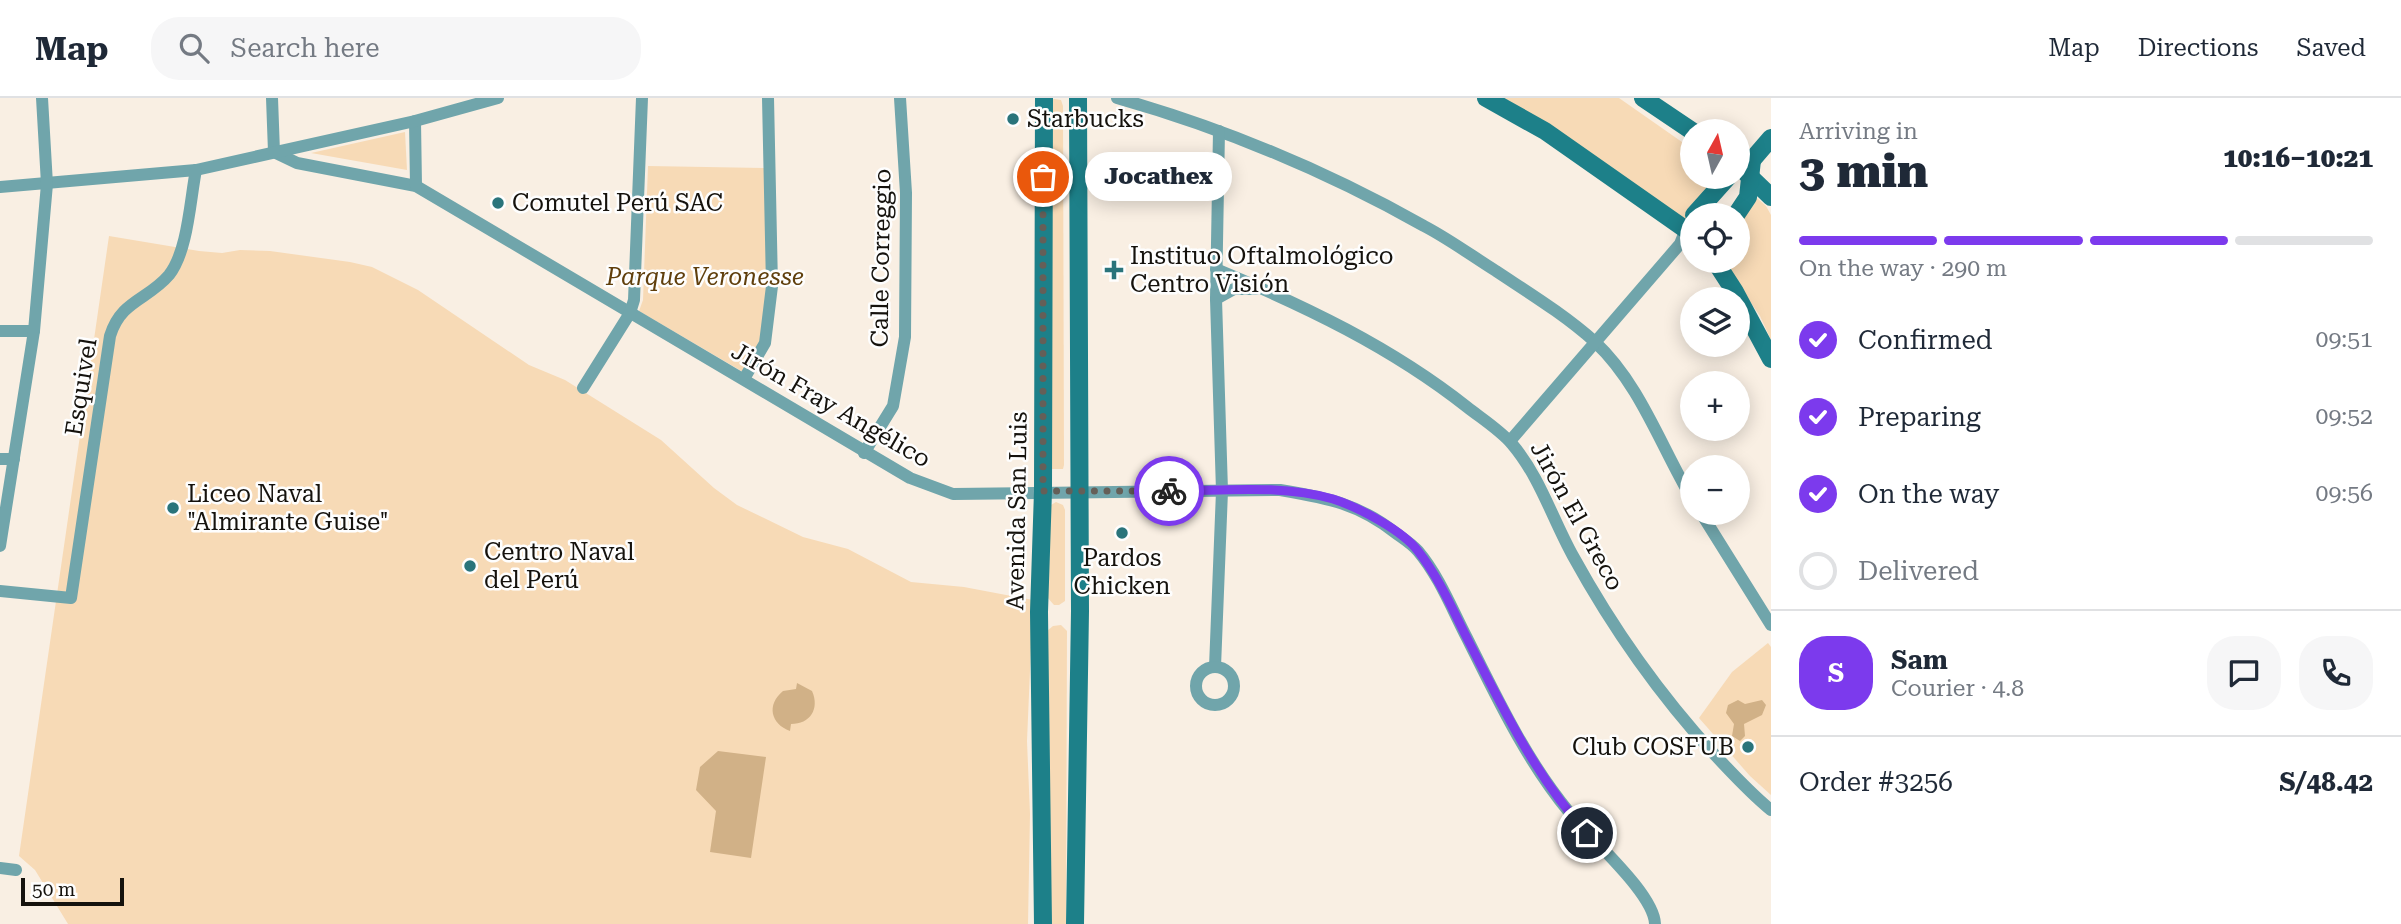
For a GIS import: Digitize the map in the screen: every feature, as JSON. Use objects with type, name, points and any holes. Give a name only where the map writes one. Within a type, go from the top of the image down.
[{"type":"main road","name":"Avenida San Luis","points":[[1043,924],[1039,612],[1043,491],[1044,98]]},
{"type":"main road","points":[[1074,924],[1080,611],[1078,98]]},
{"type":"main road","points":[[1486,98],[1545,131],[1680,224]]},
{"type":"main road","points":[[1643,98],[1680,123]]},
{"type":"main road","points":[[1750,161],[1771,138]]},
{"type":"main road","points":[[1750,174],[1771,197]]},
{"type":"main road","points":[[1723,273],[1771,359]]},
{"type":"street","points":[[0,546],[34,331],[47,184],[42,98]]},
{"type":"street","points":[[272,98],[274,152]]},
{"type":"street","points":[[0,187],[195,170],[415,121],[498,98]]},
{"type":"street","points":[[583,388],[630,313],[634,300],[642,98]]},
{"type":"street","points":[[744,379],[765,344],[772,286],[768,98]]},
{"type":"street","name":"Calle Correggio","points":[[864,453],[892,406],[905,337],[906,193],[900,98]]},
{"type":"street","points":[[1117,98],[1219,131],[1317,171],[1426,226],[1540,300],[1595,342],[1629,383],[1680,479]]},
{"type":"street","points":[[415,121],[416,186]]},
{"type":"street","points":[[1215,667],[1222,491],[1216,299],[1219,131]]},
{"type":"street","name":"Jirón Fray Angélico","points":[[274,152],[298,163],[416,186],[744,379],[864,453],[910,478],[953,494],[1280,490],[1331,499],[1361,510],[1417,549],[1445,594],[1522,745],[1568,812],[1643,894],[1655,917],[1655,924]]},
{"type":"street","name":"Esquivel","points":[[0,591],[64,597],[110,336],[120,313],[169,274],[181,251],[195,170]]},
{"type":"street","points":[[1510,441],[1680,241]]},
{"type":"street","name":"Jirón El Greco","points":[[1216,269],[1334,321],[1398,358],[1442,387],[1510,441],[1532,470],[1572,555],[1622,638],[1683,720],[1751,794],[1771,810]]},
{"type":"street","points":[[1216,299],[1234,289],[1263,289]]},
{"type":"street","points":[[0,331],[34,331]]},
{"type":"street","points":[[0,459],[14,459]]},
{"type":"street","points":[[1708,525],[1771,625]]},
{"type":"street","points":[[0,867],[16,870]]},
{"type":"green space","points":[[1502,98],[1619,98],[1680,141],[1680,189],[1711,189],[1699,203],[1680,203],[1680,218]]},
{"type":"green space","points":[[1054,99],[1061,100],[1063,106],[1063,469],[1052,469],[1048,103]]},
{"type":"green space","points":[[405,132],[407,170],[311,153]]},
{"type":"green space","name":"Parque Veronesse","points":[[648,166],[767,168],[767,286],[761,341],[743,372],[639,311],[643,300]]},
{"type":"green space","points":[[1749,191],[1766,206],[1771,215],[1771,340],[1750,302],[1750,287],[1740,287],[1730,273],[1750,273],[1750,203],[1744,203]]},
{"type":"green space","name":"Centro Naval del Perú","points":[[109,236],[199,251],[270,251],[372,267],[418,290],[529,365],[565,380],[661,440],[737,505],[803,537],[848,549],[911,582],[964,587],[1033,600],[1027,741],[1030,814],[1028,924],[68,924],[35,870],[19,856]]},
{"type":"green space","points":[[1056,502],[1063,505],[1065,510],[1065,601],[1059,605],[1054,605],[1047,597],[1051,505]]},
{"type":"green space","points":[[1061,625],[1067,631],[1066,924],[1049,924],[1047,631],[1053,626]]},
{"type":"green space","name":"Club COSFUB","points":[[1768,643],[1771,647],[1771,795],[1750,776],[1699,718],[1732,672]]},
{"type":"shaded area","points":[[797,683],[812,691],[815,704],[812,714],[803,721],[791,724],[790,731],[778,724],[773,708],[778,696],[783,691],[796,689]]},
{"type":"shaded area","points":[[1738,700],[1745,704],[1762,700],[1766,705],[1762,715],[1744,724],[1745,736],[1740,741],[1732,736],[1734,724],[1726,713],[1728,705]]},
{"type":"shaded area","points":[[718,751],[766,757],[751,858],[710,852],[716,811],[696,790],[700,767]]},
{"type":"way so far","points":[[1043,177],[1043,491],[1169,491]]},
{"type":"place","name":"Starbucks","points":[[1013,119]]},
{"type":"place","name":"Jocathex","points":[[1043,177]]},
{"type":"place","name":"Comutel Perú SAC","points":[[498,203]]},
{"type":"place","name":"Instituo Oftalmológico Centro Visión","points":[[1114,270]]},
{"type":"place","name":"Liceo Naval \"Almirante Guise\"","points":[[173,508]]},
{"type":"place","name":"Pardos Chicken","points":[[1122,533]]},
{"type":"place","name":"Centro Naval del Perú","points":[[470,566]]},
{"type":"place","name":"Club COSFUB","points":[[1748,747]]},
{"type":"route","points":[[1169,491],[1280,490],[1331,499],[1361,510],[1417,549],[1445,594],[1522,745],[1568,812],[1587,833]]}]
